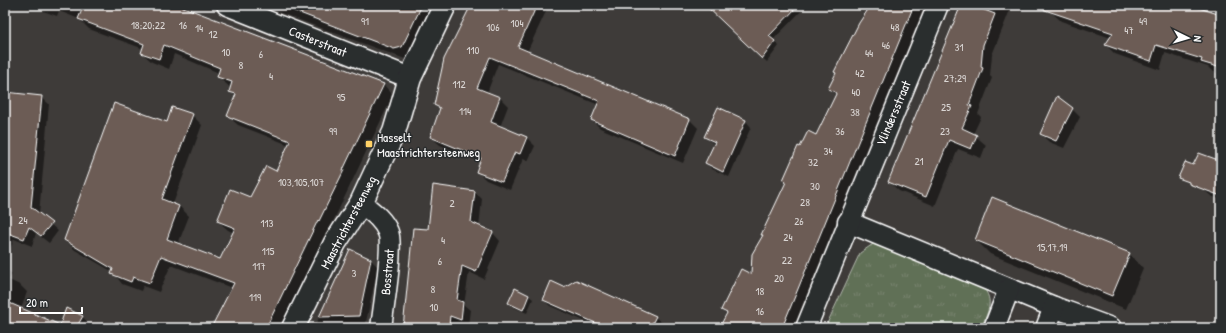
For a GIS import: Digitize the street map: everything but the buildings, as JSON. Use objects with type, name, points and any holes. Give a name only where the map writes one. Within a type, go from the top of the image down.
[{"type":"main road","name":"Maastrichtersteenweg","points":[[293,328],[335,243],[361,204],[394,132],[410,78],[446,5]]},
{"type":"street","name":"Casterstraat","points":[[226,5],[410,78]]},
{"type":"street","name":"Vlindersstraat","points":[[806,328],[848,222],[938,5]]},
{"type":"street","name":"Bosstraat","points":[[361,204],[381,220],[389,233],[390,248],[381,328]]},
{"type":"street","points":[[848,222],[1009,289],[1111,328]]},
{"type":"street","points":[[994,328],[1009,289]]},
{"type":"street","points":[[1046,328],[1054,307]]},
{"type":"green space","points":[[873,244],[980,284],[985,289],[989,300],[988,310],[981,328],[825,328],[860,253]]},
{"type":"place","name":"Hasselt Maastrichtersteenweg","points":[[369,144]]}]
